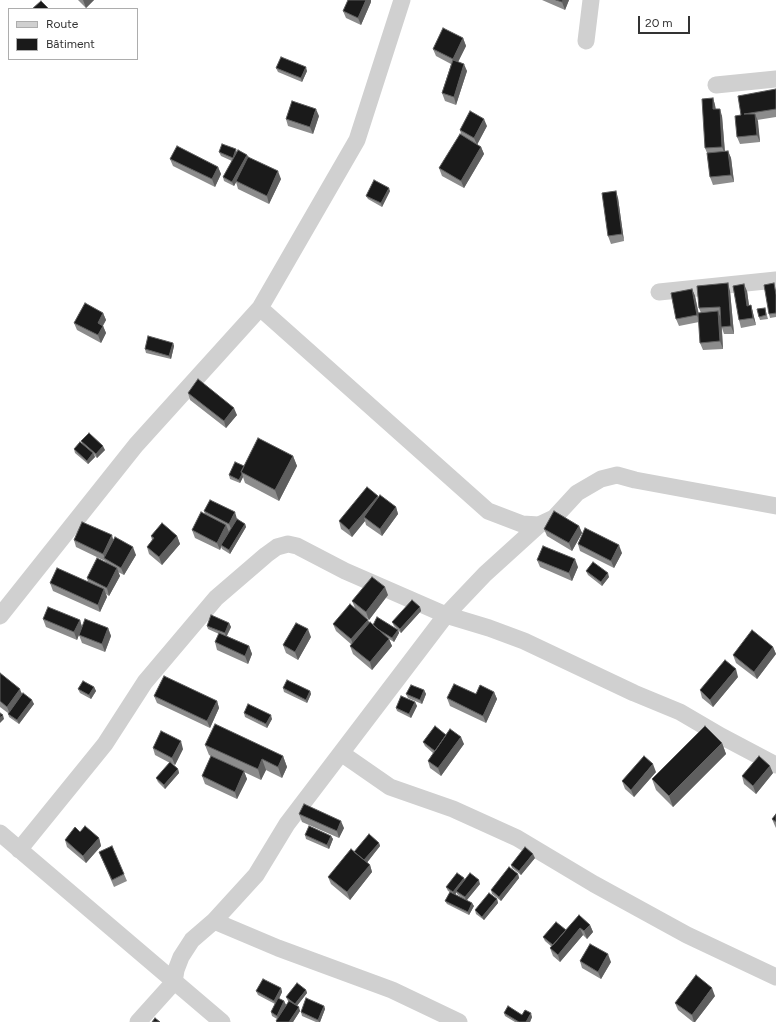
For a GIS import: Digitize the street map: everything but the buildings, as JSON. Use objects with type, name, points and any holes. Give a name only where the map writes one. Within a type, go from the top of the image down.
[{"type":"street","points":[[0,616],[136,445],[260,308],[357,140],[402,0]]},
{"type":"street","points":[[586,41],[591,0]]},
{"type":"street","points":[[716,85],[776,79]]},
{"type":"street","points":[[659,292],[776,280]]},
{"type":"street","points":[[260,308],[488,511],[522,524],[539,525]]},
{"type":"street","points":[[138,1022],[174,982],[176,970],[181,958],[192,940],[214,921],[256,875],[287,824],[446,615],[485,574],[539,525],[554,518],[577,493],[600,479],[617,475],[635,480],[776,506]]},
{"type":"street","points":[[19,850],[105,744],[145,682],[216,598],[266,554],[278,547],[288,544],[297,546],[345,571],[446,615],[489,628],[524,641],[634,693],[680,712],[776,765]]},
{"type":"street","points":[[341,753],[390,787],[453,809],[517,838],[594,884],[687,935],[776,977]]},
{"type":"street","points":[[0,833],[222,1022]]},
{"type":"street","points":[[214,921],[278,948],[392,990],[459,1022]]}]
